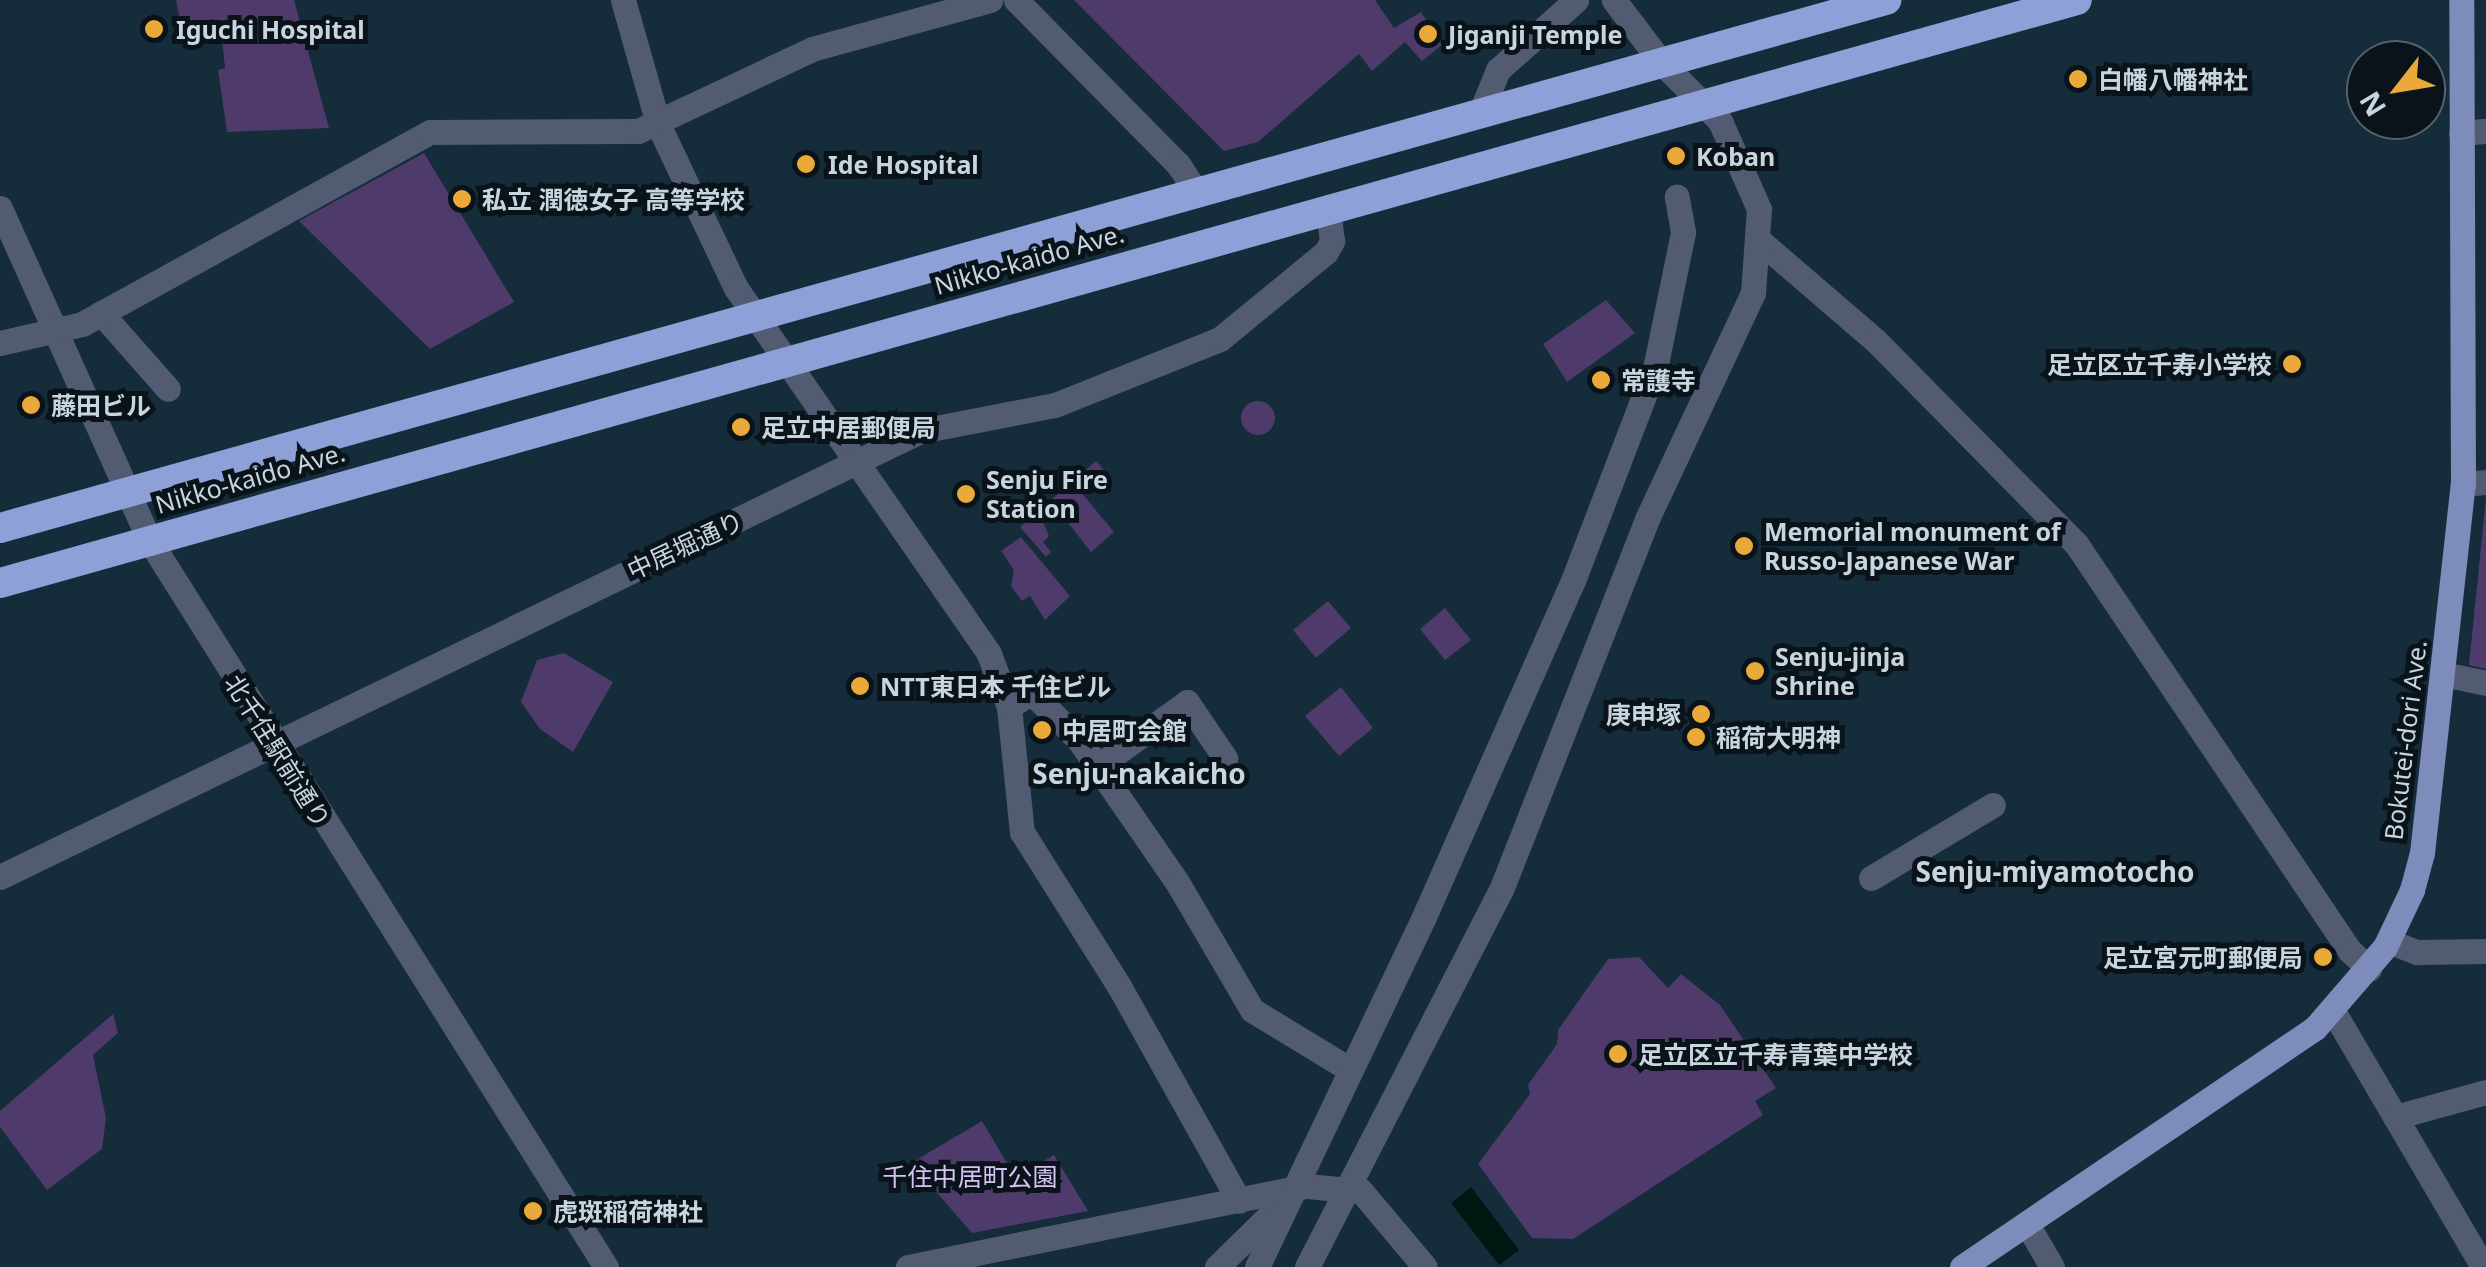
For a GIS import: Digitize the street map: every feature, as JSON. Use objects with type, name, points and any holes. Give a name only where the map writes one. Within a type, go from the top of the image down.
[{"type":"highway","name":"Nikko-kaido Ave.","points":[[0,528],[1886,0]]},
{"type":"highway","name":"Nikko-kaido Ave.","points":[[0,583],[781,360],[2077,0]]},
{"type":"main road","name":"Bokutei-dori Ave.","points":[[1962,1267],[2333,1011],[2388,941],[2422,853],[2443,674],[2475,483],[2474,132],[2461,0]]},
{"type":"street","points":[[623,0],[658,124],[754,317],[989,654],[1009,707],[1022,832],[1120,986],[1239,1200]]},
{"type":"street","points":[[0,343],[101,313],[430,132],[638,131],[812,49],[990,0]]},
{"type":"street","points":[[1016,0],[1178,164],[1196,192]]},
{"type":"street","points":[[1480,114],[1498,70],[1576,0]]},
{"type":"street","points":[[1308,1267],[1345,1187],[1501,890],[1647,520],[1753,293],[1762,243],[1759,210],[1720,120],[1662,62],[1614,0]]},
{"type":"street","points":[[1257,1267],[1290,1188],[1349,1069],[1574,578],[1656,364],[1683,232],[1677,197]]},
{"type":"street","name":"中居堀通り","points":[[0,877],[920,431],[1008,418],[1085,396],[1220,339],[1326,252],[1332,241],[1328,207]]},
{"type":"street","name":"北千住駅前通り","points":[[0,208],[148,538],[273,745],[606,1267]]},
{"type":"street","points":[[1762,243],[1876,341],[2077,544],[2350,951],[2369,968]]},
{"type":"street","points":[[101,313],[168,389]]},
{"type":"street","points":[[2443,674],[2486,683]]},
{"type":"street","points":[[1009,707],[1027,695],[1036,697],[1097,768],[1178,882],[1240,996],[1286,1034],[1349,1069]]},
{"type":"street","points":[[1097,768],[1187,702],[1225,758]]},
{"type":"street","points":[[1871,878],[1993,804]]},
{"type":"street","points":[[2388,941],[2417,952],[2486,951]]},
{"type":"street","points":[[2333,1011],[2483,1267]]},
{"type":"street","points":[[2395,1117],[2486,1092]]},
{"type":"street","points":[[908,1267],[1290,1188],[1345,1187],[1374,1202],[1424,1267]]},
{"type":"street","points":[[1217,1267],[1258,1232],[1290,1188]]},
{"type":"street","points":[[2027,1224],[2052,1267]]},
{"type":"green space","points":[[176,0],[294,0],[329,128],[227,132],[218,70],[225,68],[221,29],[214,19],[181,25]]},
{"type":"green space","points":[[1074,0],[1375,0],[1394,28],[1421,12],[1442,45],[1422,61],[1405,42],[1372,71],[1359,54],[1258,142],[1224,151]]},
{"type":"green space","points":[[424,153],[514,302],[430,349],[299,221]]},
{"type":"green space","points":[[1606,300],[1635,333],[1567,382],[1543,344]]},
{"type":"green space","points":[[1258,401],[1270,406],[1275,418],[1270,430],[1258,435],[1246,430],[1241,418],[1246,406]]},
{"type":"green space","points":[[1096,461],[1104,470],[1080,491],[1114,532],[1091,552],[1051,501],[1039,512],[1049,536],[1043,542],[1051,552],[1046,557],[1020,527]]},
{"type":"green space","points":[[2486,497],[2486,669],[2469,665]]},
{"type":"green space","points":[[1021,537],[1070,596],[1045,620],[1030,596],[1022,601],[1011,586],[1014,570],[1001,551]]},
{"type":"green space","points":[[1328,601],[1351,628],[1316,658],[1293,630]]},
{"type":"green space","points":[[1445,608],[1471,640],[1445,660],[1420,629]]},
{"type":"green space","points":[[564,653],[613,682],[573,752],[540,729],[521,702],[537,660]]},
{"type":"green space","points":[[1341,687],[1373,728],[1339,756],[1305,716]]},
{"type":"green space","points":[[1639,957],[1668,988],[1681,974],[1720,1005],[1776,1088],[1755,1101],[1763,1115],[1573,1239],[1532,1238],[1478,1164],[1530,1094],[1528,1085],[1557,1044],[1558,1030],[1608,959]]},
{"type":"green space","points":[[113,1014],[118,1033],[93,1055],[106,1118],[102,1149],[47,1190],[0,1127],[0,1111]]},
{"type":"green space","name":"千住中居町公園","points":[[982,1121],[1011,1170],[1025,1162],[1030,1169],[1054,1155],[1088,1211],[972,1233],[911,1163]]},
{"type":"shaded area","points":[[1471,1187],[1519,1250],[1499,1265],[1451,1203]]},
{"type":"place","name":"Iguchi Hospital","points":[[154,29]]},
{"type":"place","name":"Jiganji Temple","points":[[1428,34]]},
{"type":"place","name":"白幡八幡神社","points":[[2078,79]]},
{"type":"place","name":"Koban","points":[[1676,156]]},
{"type":"place","name":"Ide Hospital","points":[[806,164]]},
{"type":"place","name":"私立 潤徳女子 高等学校","points":[[462,199]]},
{"type":"place","name":"足立区立千寿小学校","points":[[2292,364]]},
{"type":"place","name":"常護寺","points":[[1601,380]]},
{"type":"place","name":"藤田ビル","points":[[31,405]]},
{"type":"place","name":"足立中居郵便局","points":[[741,427]]},
{"type":"place","name":"Senju Fire Station","points":[[966,494]]},
{"type":"place","name":"Memorial monument of Russo-Japanese War","points":[[1744,546]]},
{"type":"place","name":"Senju-jinja Shrine","points":[[1755,671]]},
{"type":"place","name":"NTT東日本 千住ビル","points":[[860,686]]},
{"type":"place","name":"庚申塚","points":[[1701,714]]},
{"type":"place","name":"中居町会館","points":[[1042,730]]},
{"type":"place","name":"稲荷大明神","points":[[1696,737]]},
{"type":"place","name":"足立宮元町郵便局","points":[[2323,957]]},
{"type":"place","name":"足立区立千寿青葉中学校","points":[[1618,1054]]},
{"type":"place","name":"虎斑稲荷神社","points":[[533,1211]]},
{"type":"district","name":"Senju-nakaicho","points":[[1139,773]]},
{"type":"district","name":"Senju-miyamotocho","points":[[2055,871]]}]
